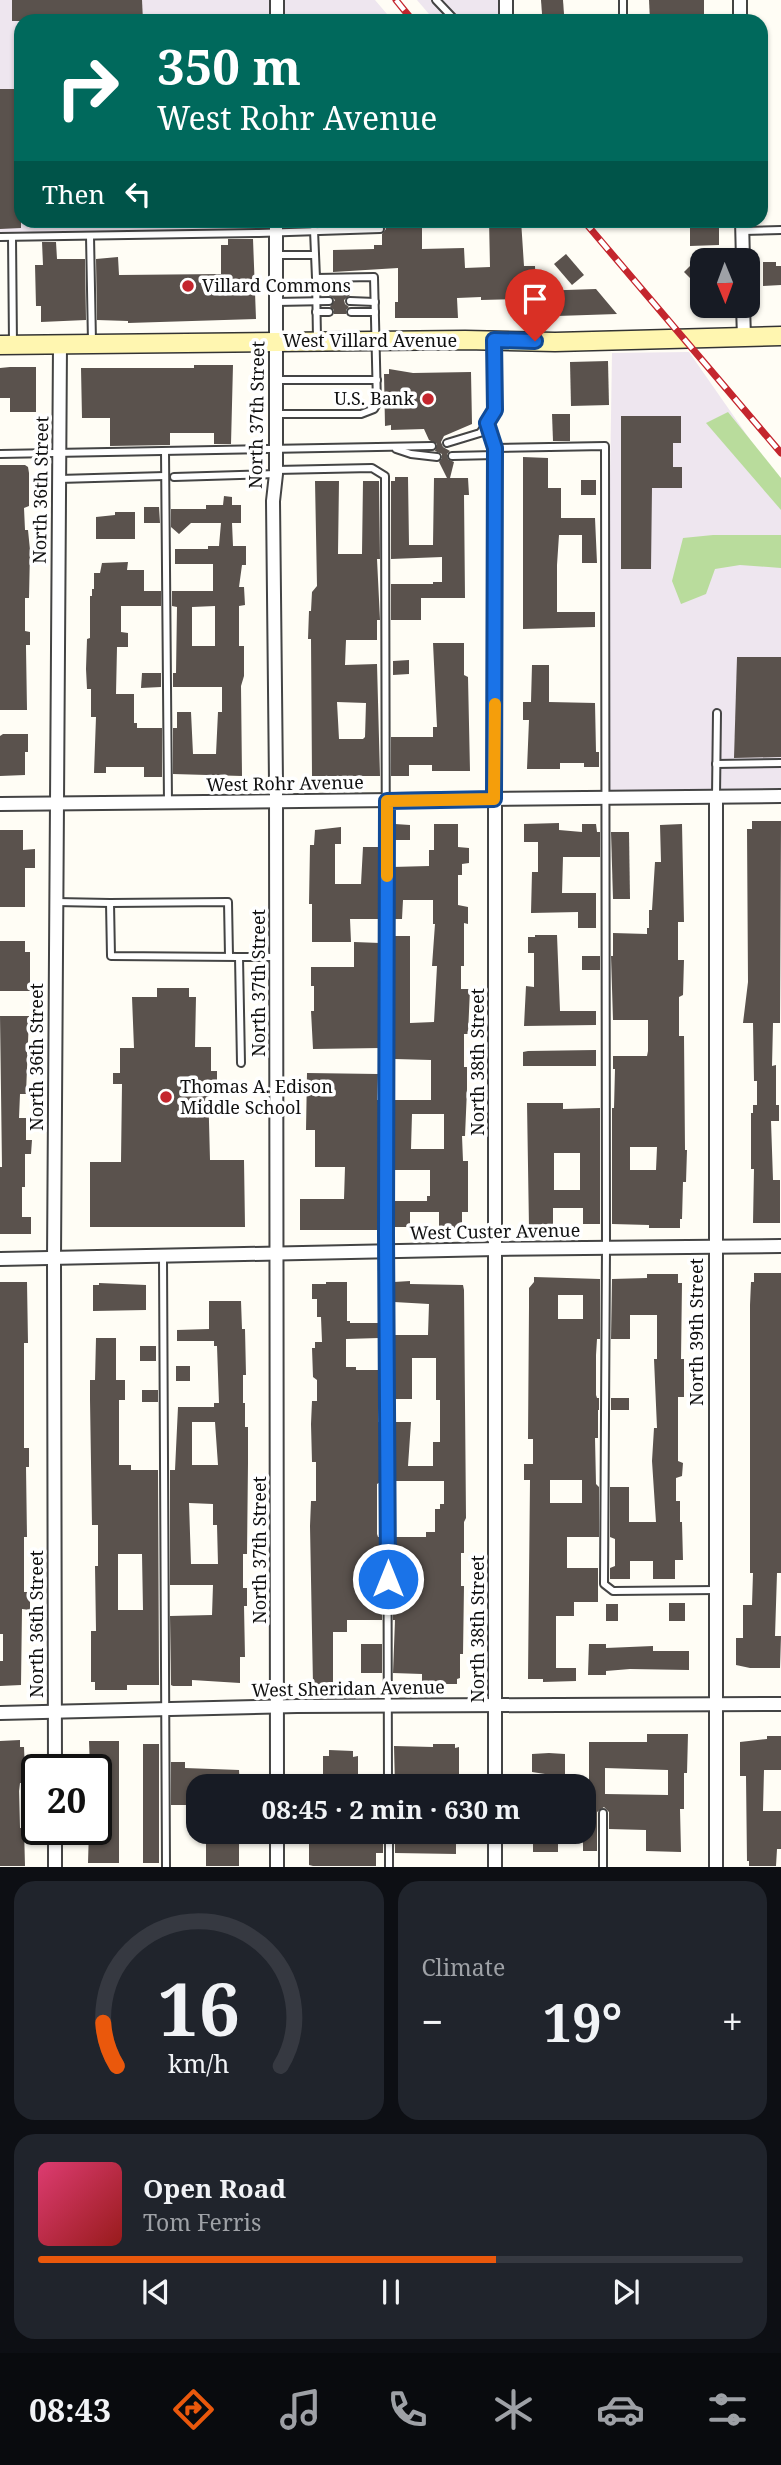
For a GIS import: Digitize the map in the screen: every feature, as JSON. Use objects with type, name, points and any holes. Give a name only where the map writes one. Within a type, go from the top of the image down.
[{"type":"street","name":"North 37th Street","points":[[276,228],[276,472],[273,501],[277,1774]]},
{"type":"street","points":[[743,228],[743,248]]},
{"type":"street","points":[[743,318],[744,337]]},
{"type":"street","name":"West Villard Avenue","points":[[7,345],[494,340],[555,342],[781,336]]},
{"type":"street","points":[[487,423],[495,410],[494,340]]},
{"type":"street","name":"North 36th Street","points":[[55,1754],[55,902],[60,345]]},
{"type":"street","name":"North 38th Street","points":[[487,423],[495,451],[495,1774]]},
{"type":"street","name":"North 39th Street","points":[[716,796],[716,1867]]},
{"type":"street","name":"West Rohr Avenue","points":[[0,804],[781,796]]},
{"type":"street","name":"West Custer Avenue","points":[[0,1259],[781,1246]]},
{"type":"street","name":"West Sheridan Avenue","points":[[0,1713],[278,1707],[781,1704]]},
{"type":"street","points":[[276,1867],[277,1844]]},
{"type":"street","points":[[495,1844],[495,1867]]},
{"type":"street","points":[[55,1845],[55,1867]]},
{"type":"lane","points":[[436,0],[449,14]]},
{"type":"lane","points":[[0,237],[90,236],[239,228]]},
{"type":"lane","points":[[295,228],[380,229]]},
{"type":"lane","points":[[762,228],[781,230]]},
{"type":"lane","points":[[314,230],[317,341]]},
{"type":"lane","points":[[90,236],[92,344]]},
{"type":"lane","points":[[7,345],[12,237]]},
{"type":"lane","points":[[276,255],[315,254]]},
{"type":"lane","points":[[276,414],[361,414],[369,412],[377,404],[374,277],[316,278]]},
{"type":"lane","points":[[276,302],[329,301]]},
{"type":"lane","points":[[350,302],[375,302]]},
{"type":"lane","points":[[316,313],[329,312]]},
{"type":"lane","points":[[351,312],[375,312]]},
{"type":"lane","points":[[275,380],[377,380]]},
{"type":"lane","points":[[447,443],[480,433],[487,423]]},
{"type":"lane","points":[[0,454],[432,446]]},
{"type":"lane","points":[[452,456],[495,451],[605,446],[604,1584],[613,1591],[717,1590]]},
{"type":"lane","points":[[391,447],[411,454],[437,457]]},
{"type":"lane","points":[[165,451],[168,803]]},
{"type":"lane","points":[[174,477],[372,468],[385,476],[388,1774]]},
{"type":"lane","points":[[59,478],[165,476]]},
{"type":"lane","points":[[716,796],[718,713]]},
{"type":"lane","points":[[716,764],[781,763]]},
{"type":"lane","points":[[55,902],[229,902],[229,956]]},
{"type":"lane","points":[[110,903],[111,956],[276,957]]},
{"type":"lane","points":[[239,957],[241,1063]]},
{"type":"lane","points":[[163,1257],[166,1867]]},
{"type":"lane","points":[[603,1813],[603,1867]]},
{"type":"lane","points":[[388,1844],[388,1867]]},
{"type":"shaded area","points":[[0,0],[375,0],[387,14],[14,14],[14,228],[458,228],[0,233]]},
{"type":"shaded area","points":[[417,0],[506,0],[506,14],[429,14]]},
{"type":"shaded area","points":[[689,352],[781,484],[781,796],[605,798],[612,353]]},
{"type":"green space","points":[[728,412],[781,478],[781,510],[706,423]]},
{"type":"green space","points":[[781,535],[781,568],[740,565],[715,569],[706,594],[681,604],[672,581],[683,538]]},
{"type":"building","points":[[12,0],[142,0],[143,14],[14,14],[12,21]]},
{"type":"building","points":[[541,0],[563,0],[564,14],[542,14]]},
{"type":"building","points":[[649,0],[704,0],[704,14],[650,14]]},
{"type":"building","points":[[0,89],[14,89],[14,228],[21,228],[0,229]]},
{"type":"building","points":[[422,228],[422,249],[464,248],[465,268],[490,267],[489,228],[522,228],[524,266],[535,266],[536,291],[596,289],[617,314],[557,316],[557,309],[519,310],[518,299],[481,300],[481,297],[457,298],[458,318],[395,318],[398,268],[333,272],[333,250],[374,249],[374,245],[382,245],[382,234],[386,229]]},
{"type":"building","points":[[690,228],[719,228],[719,245],[690,246]]},
{"type":"building","name":"Villard Commons","points":[[228,239],[253,239],[256,319],[128,323],[97,320],[96,259],[118,257],[119,275],[221,274],[221,245],[228,245]]},
{"type":"building","points":[[42,242],[56,242],[57,259],[85,259],[86,320],[41,322],[41,306],[36,306],[35,265],[43,265]]},
{"type":"building","points":[[566,254],[584,275],[572,285],[554,264]]},
{"type":"building","points":[[763,262],[776,262],[776,266],[781,266],[781,285],[763,286]]},
{"type":"building","points":[[690,266],[690,278],[684,272]]},
{"type":"building","points":[[329,283],[350,283],[350,295],[344,300],[349,307],[346,314],[334,314],[330,307],[335,300],[329,295]]},
{"type":"building","points":[[608,361],[609,405],[571,406],[570,362]]},
{"type":"building","points":[[194,365],[233,365],[231,444],[214,444],[214,433],[170,433],[170,445],[110,446],[110,418],[82,418],[81,368],[194,368]]},
{"type":"building","points":[[36,367],[36,412],[10,412],[10,398],[0,398],[0,368]]},
{"type":"building","points":[[389,369],[413,373],[471,372],[472,424],[444,436],[441,442],[443,447],[450,451],[447,454],[448,459],[454,462],[450,478],[468,478],[469,495],[464,495],[465,598],[421,598],[421,620],[391,620],[391,584],[442,582],[442,557],[391,559],[391,481],[395,481],[395,477],[408,477],[409,545],[433,545],[434,478],[447,478],[439,462],[442,454],[435,451],[437,444],[429,440],[424,429],[391,430],[391,425],[385,426],[384,374],[389,374]]},
{"type":"building","points":[[552,414],[570,414],[570,441],[553,441]]},
{"type":"building","points":[[621,416],[681,416],[681,443],[673,443],[673,467],[682,467],[682,488],[652,488],[651,569],[621,569]]},
{"type":"building","points":[[523,457],[548,458],[548,488],[561,488],[561,518],[595,518],[597,563],[582,563],[582,535],[559,535],[557,612],[595,612],[595,627],[523,629]]},
{"type":"building","points":[[0,465],[25,465],[29,473],[29,506],[24,508],[25,530],[28,530],[30,550],[29,598],[25,598],[25,631],[30,632],[30,645],[26,645],[27,710],[0,710]]},
{"type":"building","points":[[581,480],[596,480],[596,495],[581,495]]},
{"type":"building","points":[[315,481],[339,481],[338,554],[362,554],[363,481],[379,481],[380,559],[377,559],[380,620],[377,620],[377,640],[346,640],[345,665],[377,664],[380,776],[312,776],[311,639],[308,639],[312,592],[317,586]],"holes":[[[337,702],[366,703],[365,737],[339,739]]]},
{"type":"building","points":[[224,496],[232,497],[232,505],[241,505],[241,523],[232,523],[233,546],[246,546],[246,565],[242,565],[239,587],[244,587],[245,605],[239,606],[239,646],[244,646],[244,676],[241,686],[242,776],[173,774],[173,728],[177,728],[177,712],[191,712],[193,754],[216,754],[218,712],[222,712],[222,687],[173,687],[173,673],[176,673],[177,607],[172,606],[172,591],[213,591],[213,564],[175,564],[175,549],[208,549],[208,546],[219,546],[221,523],[191,523],[179,534],[171,527],[171,509],[206,509],[206,505],[223,505]],"holes":[[[215,606],[215,646],[192,646],[192,607]]]},
{"type":"building","points":[[144,507],[159,507],[160,523],[144,523]]},
{"type":"building","points":[[115,512],[135,512],[135,539],[96,539],[96,517],[115,515]]},
{"type":"building","points":[[128,562],[127,570],[144,570],[144,591],[161,591],[161,606],[121,606],[121,632],[128,633],[128,647],[117,647],[116,694],[134,694],[134,723],[137,723],[137,728],[162,728],[162,777],[144,777],[144,767],[106,767],[106,773],[94,773],[96,717],[91,717],[91,689],[87,689],[86,669],[87,639],[90,638],[90,596],[94,589],[94,573],[100,573],[102,563]]},
{"type":"building","points":[[433,643],[464,643],[464,675],[468,677],[470,771],[432,771],[432,765],[409,765],[409,776],[391,776],[391,737],[433,737],[433,727],[437,727]]},
{"type":"building","points":[[737,657],[781,657],[781,757],[734,758]]},
{"type":"building","points":[[409,660],[409,674],[393,675],[393,661]]},
{"type":"building","points":[[532,665],[549,665],[549,702],[595,703],[599,767],[584,767],[584,763],[560,763],[560,769],[527,769],[529,720],[523,720],[523,702],[531,702]]},
{"type":"building","points":[[142,673],[161,673],[161,687],[141,688]]},
{"type":"building","points":[[28,734],[25,775],[0,776],[0,736]]},
{"type":"building","points":[[752,821],[781,821],[780,1023],[773,1023],[772,1066],[776,1065],[776,1105],[779,1105],[779,1121],[771,1121],[773,1180],[780,1180],[780,1223],[753,1223],[751,1113],[753,1105],[757,1105],[757,1081],[754,1081],[753,1023],[743,1023],[748,982],[747,829],[752,829]]},
{"type":"building","points":[[559,823],[559,830],[582,832],[582,824],[596,824],[597,832],[600,832],[600,857],[563,857],[562,893],[596,893],[596,928],[578,928],[578,912],[531,913],[532,872],[538,872],[538,842],[524,842],[524,824]]},
{"type":"building","points":[[395,824],[410,825],[410,840],[395,840]]},
{"type":"building","points":[[434,824],[458,824],[458,847],[469,848],[469,863],[462,864],[462,875],[458,875],[458,905],[468,907],[468,924],[464,923],[461,989],[470,989],[468,1034],[464,1034],[467,1089],[465,1136],[462,1136],[463,1161],[468,1161],[468,1212],[462,1212],[462,1228],[439,1228],[439,1212],[410,1212],[410,1227],[392,1227],[392,1201],[427,1201],[427,1196],[430,1196],[430,1170],[392,1170],[392,1100],[431,1100],[431,1060],[395,1059],[395,1048],[392,1048],[392,936],[410,936],[410,1023],[434,1022],[437,966],[432,966],[435,924],[433,900],[403,900],[402,919],[392,919],[392,867],[429,866],[429,850],[434,850]],"holes":[[[412,1114],[444,1114],[444,1149],[411,1149]]]},
{"type":"building","points":[[682,824],[684,922],[678,922],[678,960],[684,960],[683,995],[679,997],[679,1036],[684,1036],[687,1150],[680,1228],[612,1224],[613,1056],[647,1056],[648,1051],[648,1020],[613,1020],[613,933],[647,934],[649,910],[652,910],[655,862],[661,862],[660,825]],"holes":[[[630,1147],[657,1147],[656,1170],[630,1170]]]},
{"type":"building","points":[[341,827],[341,844],[335,844],[335,884],[361,884],[363,847],[378,847],[380,919],[350,919],[351,942],[312,942],[312,904],[309,904],[310,845],[314,845],[315,830]]},
{"type":"building","points":[[0,830],[23,830],[23,850],[35,849],[35,868],[25,868],[25,907],[0,907]]},
{"type":"building","points":[[611,832],[629,832],[630,899],[613,899]]},
{"type":"building","points":[[557,935],[560,1011],[596,1011],[596,1025],[524,1026],[526,986],[534,987],[534,953],[528,953],[528,937]]},
{"type":"building","points":[[0,941],[25,941],[25,952],[30,952],[30,991],[0,991]]},
{"type":"building","points":[[354,942],[380,943],[381,1048],[313,1049],[311,1011],[314,1011],[314,986],[311,986],[311,967],[354,967]]},
{"type":"building","points":[[582,956],[600,956],[600,970],[582,970]]},
{"type":"building","points":[[157,988],[189,988],[189,997],[196,997],[195,1047],[211,1047],[211,1071],[217,1071],[217,1083],[208,1084],[210,1160],[244,1160],[245,1227],[90,1227],[90,1162],[121,1162],[122,1084],[113,1084],[113,1073],[120,1073],[120,1048],[134,1048],[132,997],[157,997]]},
{"type":"building","points":[[0,1016],[29,1016],[26,1094],[20,1094],[19,1118],[26,1118],[26,1140],[32,1140],[31,1154],[25,1154],[25,1187],[22,1187],[22,1217],[31,1217],[31,1234],[0,1234]]},
{"type":"building","points":[[596,1050],[596,1066],[523,1066],[523,1052]]},
{"type":"building","points":[[307,1073],[378,1074],[377,1100],[381,1100],[381,1230],[300,1230],[300,1199],[344,1199],[345,1167],[315,1167],[315,1130],[306,1130]]},
{"type":"building","points":[[527,1103],[563,1103],[563,1109],[600,1108],[600,1224],[583,1224],[583,1208],[553,1208],[553,1227],[529,1228]],"holes":[[[554,1153],[580,1153],[580,1190],[554,1190]]]},
{"type":"building","points":[[754,1273],[781,1273],[781,1573],[777,1573],[775,1636],[781,1636],[780,1668],[736,1665],[736,1638],[743,1638],[743,1605],[752,1605],[750,1305]]},
{"type":"building","points":[[647,1274],[678,1274],[678,1283],[682,1283],[681,1359],[684,1359],[684,1397],[678,1397],[678,1461],[683,1463],[682,1476],[676,1478],[676,1501],[680,1501],[683,1560],[675,1560],[675,1579],[653,1579],[653,1561],[630,1561],[630,1579],[610,1579],[610,1568],[615,1566],[615,1539],[610,1537],[610,1487],[629,1487],[629,1522],[656,1522],[652,1461],[654,1428],[657,1428],[654,1359],[657,1359],[657,1315],[630,1315],[630,1339],[611,1339],[612,1279],[647,1278]]},
{"type":"building","points":[[534,1277],[600,1279],[600,1339],[597,1339],[596,1355],[596,1395],[599,1398],[599,1410],[598,1438],[595,1438],[599,1537],[567,1537],[567,1568],[598,1568],[598,1602],[574,1602],[574,1616],[556,1616],[556,1668],[576,1668],[576,1681],[543,1682],[543,1679],[528,1679],[530,1480],[524,1480],[524,1464],[533,1464],[533,1439],[528,1439],[529,1288]],"holes":[[[558,1295],[583,1295],[583,1319],[558,1319]],[[550,1480],[582,1480],[582,1503],[550,1503]]]},
{"type":"building","points":[[410,1281],[410,1284],[463,1285],[464,1290],[466,1518],[464,1553],[461,1553],[461,1586],[464,1586],[463,1654],[460,1654],[460,1678],[457,1679],[457,1684],[422,1684],[422,1674],[393,1673],[393,1537],[426,1537],[426,1532],[435,1532],[435,1509],[440,1509],[440,1504],[444,1504],[444,1481],[393,1481],[393,1422],[411,1422],[408,1466],[433,1466],[433,1442],[440,1442],[436,1358],[412,1358],[412,1399],[393,1399],[394,1335],[428,1335],[429,1304],[394,1302],[394,1282]]},
{"type":"building","points":[[0,1282],[27,1282],[28,1343],[24,1343],[24,1448],[29,1448],[29,1467],[26,1467],[27,1537],[24,1537],[24,1592],[30,1592],[30,1610],[22,1609],[21,1685],[0,1686],[3,1634],[0,1634]]},
{"type":"building","points":[[347,1282],[347,1321],[379,1323],[379,1338],[346,1339],[346,1367],[356,1367],[356,1370],[381,1370],[378,1422],[381,1422],[382,1481],[377,1484],[377,1534],[382,1537],[382,1620],[347,1620],[347,1632],[333,1632],[333,1685],[313,1685],[310,1526],[311,1501],[316,1501],[316,1462],[312,1462],[311,1424],[312,1401],[317,1401],[317,1380],[313,1377],[312,1348],[315,1348],[315,1342],[322,1342],[321,1317],[317,1317],[317,1299],[312,1299],[312,1284]]},
{"type":"building","points":[[93,1285],[146,1285],[146,1310],[93,1311]]},
{"type":"building","points":[[209,1301],[241,1301],[242,1329],[245,1329],[246,1375],[243,1375],[243,1403],[245,1427],[248,1427],[247,1554],[243,1554],[243,1588],[247,1588],[247,1606],[244,1606],[245,1657],[240,1657],[240,1683],[192,1680],[192,1686],[173,1686],[170,1616],[212,1615],[213,1585],[170,1585],[170,1470],[175,1470],[178,1407],[214,1407],[214,1403],[219,1403],[217,1346],[214,1346],[214,1341],[177,1341],[177,1330],[209,1329]],"holes":[[[192,1422],[215,1422],[218,1465],[192,1465]],[[189,1503],[213,1504],[213,1525],[217,1525],[218,1564],[191,1564]]]},
{"type":"building","points":[[96,1338],[116,1338],[116,1380],[125,1380],[125,1400],[119,1400],[119,1465],[131,1465],[131,1470],[158,1470],[159,1685],[127,1685],[127,1690],[95,1690],[95,1682],[91,1682],[91,1631],[96,1631],[95,1566],[98,1566],[98,1525],[92,1525],[90,1380],[95,1380]],"holes":[[[118,1554],[142,1554],[143,1610],[118,1610]]]},
{"type":"building","points":[[140,1346],[156,1346],[156,1361],[140,1361]]},
{"type":"building","points":[[176,1366],[190,1366],[190,1381],[176,1381]]},
{"type":"building","points":[[142,1390],[158,1390],[158,1402],[142,1402]]},
{"type":"building","points":[[611,1398],[629,1398],[629,1410],[611,1410]]},
{"type":"building","points":[[669,1603],[685,1603],[685,1621],[669,1621]]},
{"type":"building","points":[[606,1604],[618,1604],[618,1621],[606,1621]]},
{"type":"building","points":[[361,1644],[382,1644],[382,1673],[361,1673]]},
{"type":"building","points":[[589,1644],[606,1644],[606,1648],[653,1646],[653,1651],[689,1651],[689,1670],[630,1669],[606,1671],[606,1675],[588,1675]]},
{"type":"building","points":[[647,1734],[688,1734],[684,1809],[680,1809],[681,1852],[646,1851],[646,1830],[609,1829],[609,1812],[604,1807],[597,1812],[597,1851],[583,1851],[583,1844],[596,1844],[596,1774],[589,1774],[589,1742],[647,1742]],"holes":[[[605,1768],[668,1770],[668,1795],[605,1794]]]},
{"type":"building","points":[[767,1736],[781,1736],[781,1770],[764,1770],[763,1811],[781,1811],[781,1849],[777,1849],[776,1866],[749,1866],[746,1776],[740,1776],[740,1742],[767,1739]]},
{"type":"building","points":[[20,1740],[20,1747],[24,1747],[24,1754],[21,1754],[19,1791],[21,1845],[24,1845],[25,1866],[0,1866],[0,1741]]},
{"type":"building","points":[[89,1741],[119,1741],[119,1863],[88,1863],[89,1845],[112,1845],[112,1754],[89,1754]]},
{"type":"building","points":[[143,1744],[159,1744],[159,1863],[143,1863]]},
{"type":"building","points":[[433,1744],[455,1744],[455,1748],[459,1747],[459,1774],[395,1774],[394,1746],[433,1747]]},
{"type":"building","points":[[329,1750],[353,1751],[353,1757],[358,1756],[358,1774],[323,1774],[323,1756],[329,1756]]},
{"type":"building","points":[[532,1754],[565,1754],[565,1774],[532,1772]]},
{"type":"building","points":[[171,1762],[185,1762],[185,1768],[239,1770],[239,1774],[186,1774],[186,1805],[171,1805]]},
{"type":"building","points":[[206,1844],[239,1844],[239,1866],[206,1866]]},
{"type":"building","points":[[309,1844],[383,1844],[383,1853],[376,1853],[376,1866],[309,1865]]},
{"type":"building","points":[[395,1844],[456,1844],[456,1854],[395,1853]]},
{"type":"building","points":[[533,1844],[558,1844],[558,1852],[533,1852]]},
{"type":"railway","points":[[396,0],[407,14]]},
{"type":"railway","points":[[590,228],[781,453]]},
{"type":"slow traffic","points":[[387,876],[387,801],[494,799],[495,704]]},
{"type":"place","name":"Villard Commons","points":[[188,286]]},
{"type":"place","name":"U.S. Bank","points":[[428,399]]},
{"type":"place","name":"Thomas A. Edison Middle School","points":[[166,1097]]},
{"type":"route","points":[[388,1579],[387,801],[494,799],[495,448],[487,423],[495,410],[494,340],[535,341]]}]
